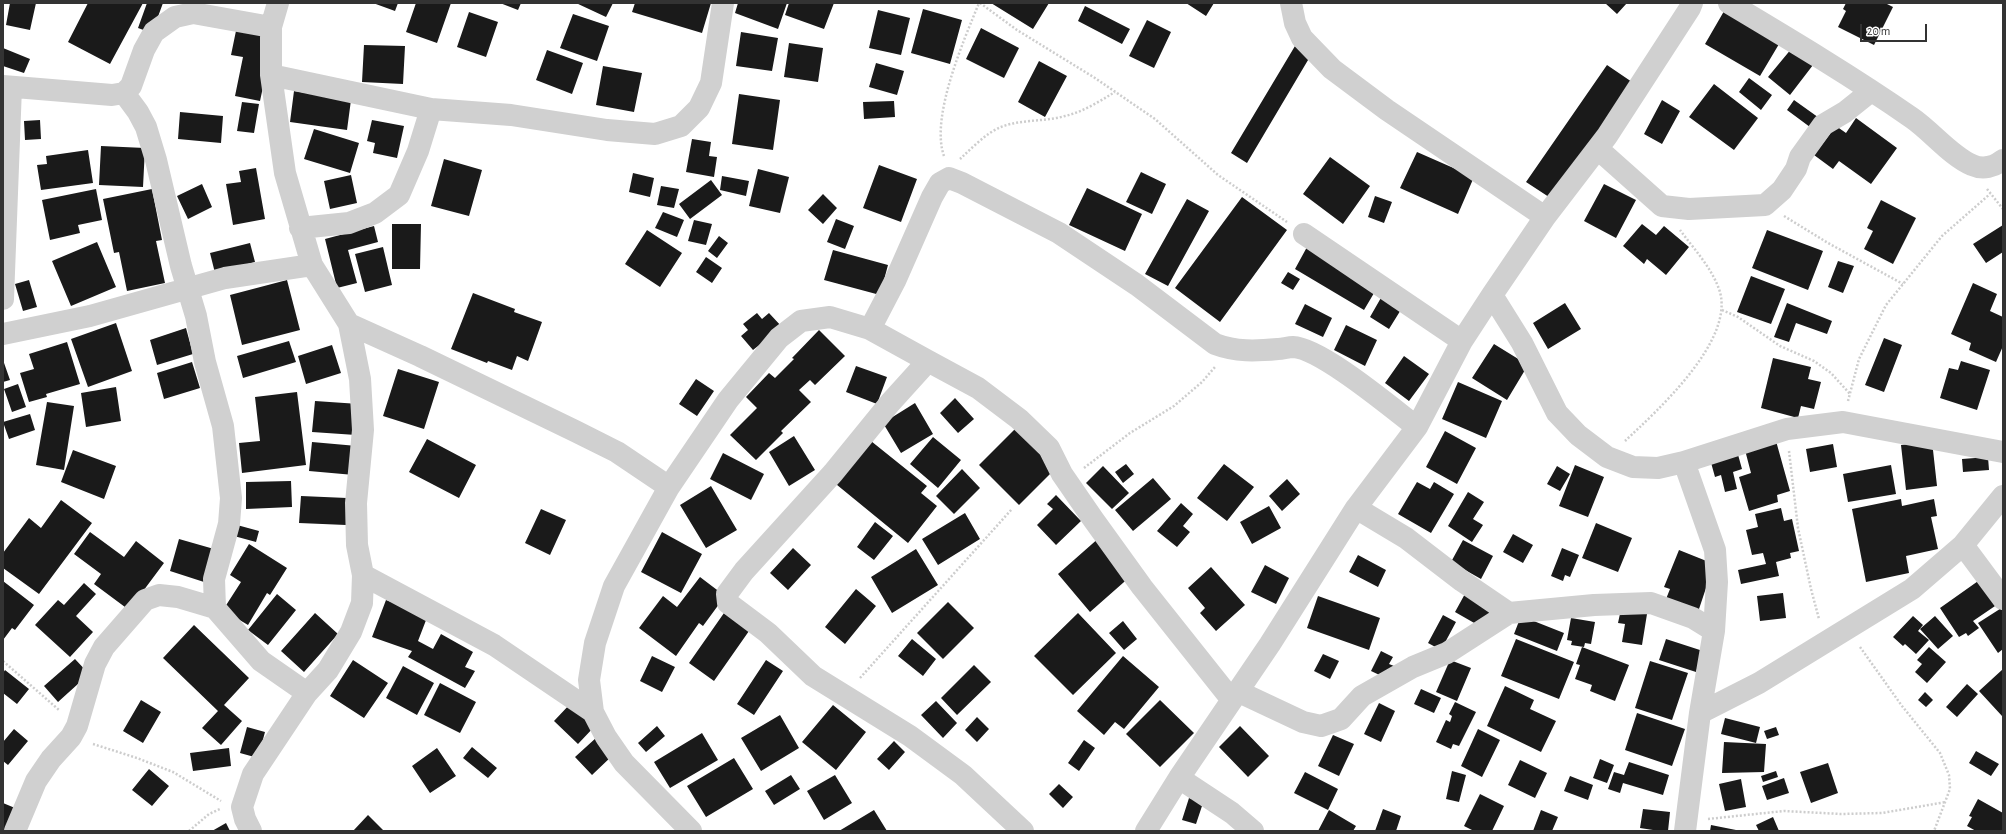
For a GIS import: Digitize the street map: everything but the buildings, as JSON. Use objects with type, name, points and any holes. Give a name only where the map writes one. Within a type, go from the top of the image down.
[{"type":"street","points":[[251,831],[245,819],[236,807],[253,774],[307,693],[328,670],[351,632],[362,603],[363,575],[357,545],[356,510],[363,430],[360,379],[349,324],[312,265],[285,173],[271,75],[271,27],[278,3]]},
{"type":"street","points":[[271,75],[431,109],[511,115],[607,130],[655,134],[681,126],[699,108],[711,83],[723,3]]},
{"type":"street","points":[[1292,3],[1295,23],[1302,38],[1332,69],[1387,110],[1545,217]]},
{"type":"street","points":[[1729,3],[1847,74],[1870,92],[1913,119],[1970,164],[1983,168],[1996,166],[2003,160]]},
{"type":"street","points":[[1146,831],[1234,695],[1270,644],[1356,508],[1417,427],[1462,341],[1492,295],[1545,217],[1598,149],[1689,5]]},
{"type":"street","points":[[3,299],[7,86],[112,95],[124,93],[130,86],[144,50],[154,32],[189,8],[271,27]]},
{"type":"street","points":[[1598,149],[1662,206],[1688,209],[1765,205],[1782,190],[1796,170],[1800,157],[1823,125],[1845,112],[1870,92]]},
{"type":"street","points":[[124,93],[138,112],[146,127],[156,160],[181,266],[189,288],[205,362],[223,426],[231,498],[229,524],[214,579],[214,608]]},
{"type":"street","points":[[300,228],[349,223],[375,214],[399,195],[418,151],[431,109]]},
{"type":"street","points":[[870,329],[895,281],[932,197],[940,183],[949,174],[1059,233],[1137,285],[1215,344],[1230,349],[1254,350],[1293,347],[1312,353],[1344,372],[1417,427]]},
{"type":"street","points":[[1304,234],[1462,341]]},
{"type":"street","points":[[3,334],[90,316],[225,278],[312,265]]},
{"type":"street","points":[[1492,295],[1522,343],[1557,413],[1578,435],[1607,457],[1633,467],[1658,468],[1684,462],[1787,429],[1843,422],[2003,452]]},
{"type":"street","points":[[691,831],[624,762],[606,737],[593,712],[589,680],[597,636],[614,586],[670,487],[728,400],[785,334],[801,321],[830,317],[870,329],[978,388],[1019,419],[1049,448],[1067,480],[1142,587],[1234,695],[1302,722],[1321,726],[1341,719],[1362,696],[1413,667],[1447,653],[1509,613],[1594,605],[1651,602],[1693,618],[1714,631]]},
{"type":"street","points":[[349,324],[420,356],[617,452],[670,487]]},
{"type":"street","points":[[928,361],[833,473],[744,571],[727,594],[728,603],[768,633],[813,676],[910,736],[963,775],[1023,831]]},
{"type":"street","points":[[1684,462],[1715,550],[1717,582],[1714,631],[1700,713],[1685,826]]},
{"type":"street","points":[[1700,713],[1760,683],[1846,628],[1866,618],[1912,589],[1964,545],[2003,496]]},
{"type":"street","points":[[1356,508],[1406,538],[1462,581],[1509,613]]},
{"type":"street","points":[[1964,545],[2003,599]]},
{"type":"street","points":[[363,575],[494,645],[593,712]]},
{"type":"street","points":[[15,831],[36,781],[51,759],[74,731],[95,664],[104,647],[145,600],[159,595],[178,597],[214,608],[261,662],[307,693]]},
{"type":"street","points":[[1179,778],[1232,813],[1253,831]]},
{"type":"path","points":[[1116,92],[1066,116],[1018,122],[1001,127],[981,140],[949,174],[941,148],[942,115],[954,65],[979,3],[1017,30],[1116,92],[1155,119],[1218,174],[1304,234]]},
{"type":"path","points":[[1843,422],[1859,358],[1886,305],[1942,236],[1990,194]]},
{"type":"path","points":[[1765,205],[1828,243],[1903,284]]},
{"type":"path","points":[[1607,457],[1654,414],[1690,376],[1712,339],[1722,310],[1719,290],[1705,263],[1662,206]]},
{"type":"path","points":[[1722,310],[1738,317],[1780,346],[1814,361],[1831,373],[1850,394]]},
{"type":"path","points":[[1067,480],[1130,433],[1174,406],[1202,382],[1230,349]]},
{"type":"path","points":[[1787,429],[1798,528],[1810,589],[1826,641]]},
{"type":"path","points":[[845,696],[1012,509]]},
{"type":"path","points":[[1846,628],[1902,706],[1940,753],[1949,775],[1950,789],[1934,831]]},
{"type":"path","points":[[3,661],[74,731],[173,772],[236,807]]},
{"type":"path","points":[[1685,826],[1784,811],[1841,814],[1882,813],[1946,802]]},
{"type":"path","points":[[189,831],[209,814],[236,807]]}]
